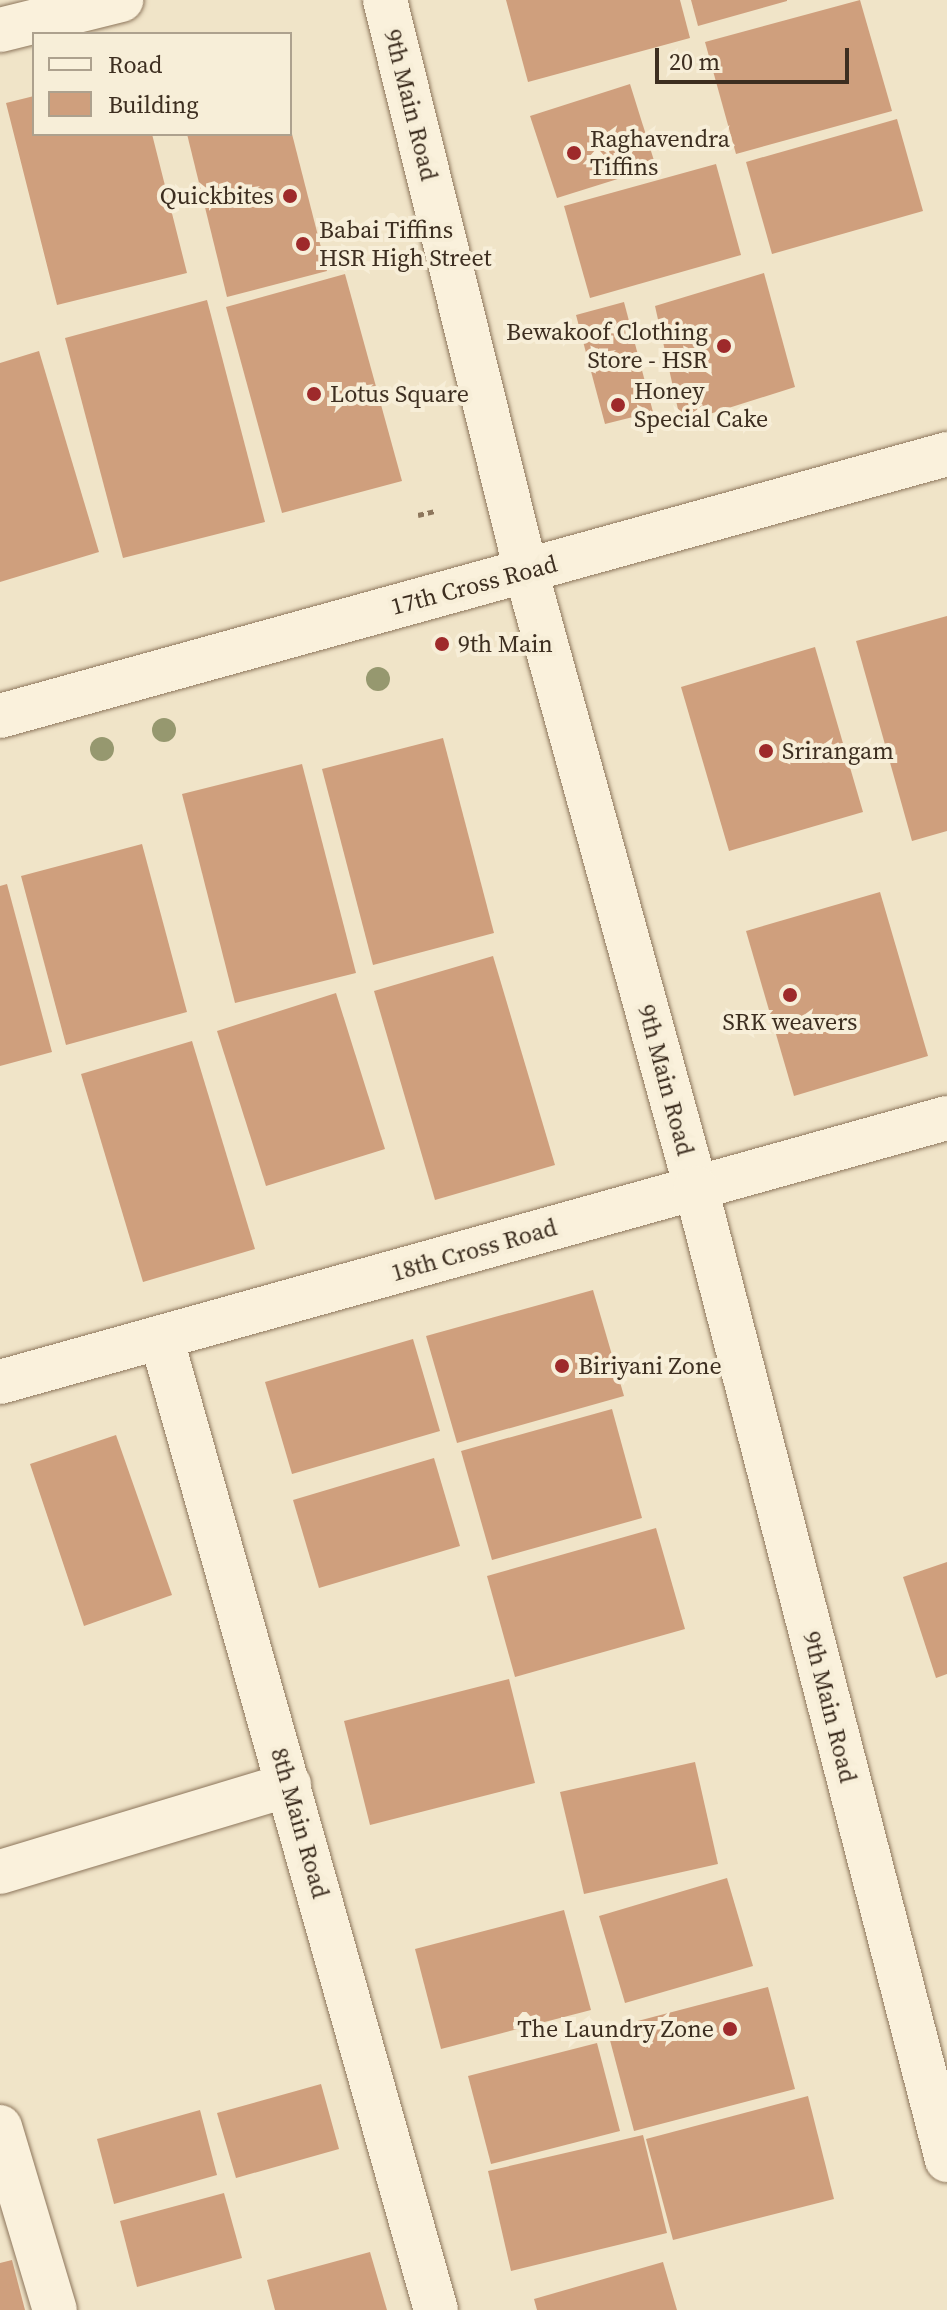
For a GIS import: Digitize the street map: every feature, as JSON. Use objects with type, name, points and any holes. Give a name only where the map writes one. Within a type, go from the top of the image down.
[{"type":"street","points":[[0,30],[121,0]]},
{"type":"street","name":"9th Main Road","points":[[385,0],[526,571],[696,1188],[947,2160]]},
{"type":"street","name":"17th Cross Road","points":[[0,716],[947,454]]},
{"type":"street","name":"18th Cross Road","points":[[0,1382],[947,1118]]},
{"type":"street","name":"8th Main Road","points":[[161,1337],[436,2310]]},
{"type":"street","points":[[0,1872],[289,1785]]},
{"type":"street","points":[[0,2127],[55,2310]]},
{"type":"path","points":[[418,515],[435,511]]},
{"type":"building","points":[[506,0],[680,0],[690,38],[528,82]]},
{"type":"building","points":[[691,0],[787,0],[787,1],[698,26]]},
{"type":"building","points":[[860,0],[892,111],[736,154],[705,42]]},
{"type":"building","points":[[630,84],[656,167],[557,198],[530,116]]},
{"type":"building","points":[[32,96],[32,136],[153,136],[187,273],[57,305],[6,103]]},
{"type":"building","points":[[897,119],[923,211],[772,254],[746,162]]},
{"type":"building","points":[[292,134],[327,271],[227,297],[187,136]]},
{"type":"building","points":[[716,164],[741,255],[590,298],[564,206]]},
{"type":"building","name":"Bewakoof Clothing Store - HSR","points":[[764,273],[795,387],[681,423],[655,306]]},
{"type":"building","name":"Lotus Square","points":[[345,274],[402,481],[282,513],[226,307]]},
{"type":"building","points":[[207,300],[265,522],[123,558],[65,338]]},
{"type":"building","points":[[624,302],[653,412],[605,424],[576,315]]},
{"type":"building","points":[[39,351],[99,552],[0,582],[0,363]]},
{"type":"building","points":[[947,616],[947,831],[912,841],[856,641]]},
{"type":"building","points":[[815,647],[863,812],[729,851],[681,687]]},
{"type":"building","points":[[443,738],[494,933],[373,965],[322,769]]},
{"type":"building","points":[[302,764],[356,973],[235,1003],[182,794]]},
{"type":"building","points":[[142,844],[187,1012],[66,1045],[21,876]]},
{"type":"building","points":[[7,884],[52,1052],[0,1066],[0,886]]},
{"type":"building","points":[[880,892],[928,1056],[794,1096],[746,931]]},
{"type":"building","points":[[493,956],[555,1165],[435,1200],[374,991]]},
{"type":"building","points":[[336,993],[385,1149],[266,1186],[217,1031]]},
{"type":"building","points":[[192,1041],[255,1249],[143,1282],[81,1074]]},
{"type":"building","points":[[593,1290],[624,1396],[457,1443],[426,1336]]},
{"type":"building","points":[[413,1339],[440,1431],[292,1474],[265,1382]]},
{"type":"building","points":[[612,1409],[642,1518],[492,1560],[461,1451]]},
{"type":"building","points":[[116,1435],[172,1595],[84,1626],[30,1464]]},
{"type":"building","points":[[434,1458],[460,1546],[319,1588],[293,1500]]},
{"type":"building","points":[[656,1528],[685,1629],[515,1677],[487,1576]]},
{"type":"building","points":[[947,1562],[947,1674],[936,1678],[903,1577]]},
{"type":"building","points":[[509,1679],[535,1783],[370,1825],[344,1721]]},
{"type":"building","points":[[695,1762],[718,1864],[584,1894],[560,1792]]},
{"type":"building","points":[[727,1878],[753,1966],[625,2003],[599,1916]]},
{"type":"building","points":[[564,1910],[591,2010],[441,2049],[415,1949]]},
{"type":"building","points":[[768,1987],[795,2089],[634,2131],[607,2029]]},
{"type":"building","points":[[597,2043],[620,2131],[491,2164],[468,2076]]},
{"type":"building","points":[[321,2084],[339,2149],[236,2178],[217,2113]]},
{"type":"building","points":[[808,2096],[834,2199],[673,2240],[646,2139]]},
{"type":"building","points":[[200,2110],[217,2175],[114,2204],[97,2139]]},
{"type":"building","points":[[643,2135],[667,2233],[511,2271],[488,2171]]},
{"type":"building","points":[[224,2193],[242,2258],[137,2287],[120,2221]]},
{"type":"building","points":[[370,2252],[387,2310],[275,2310],[267,2280]]},
{"type":"building","points":[[12,2260],[25,2310],[0,2310],[0,2263]]},
{"type":"building","points":[[663,2262],[677,2310],[537,2310],[534,2299]]},
{"type":"place","name":"Raghavendra Tiffins","points":[[574,153]]},
{"type":"place","name":"Quickbites","points":[[290,196]]},
{"type":"place","name":"Babai Tiffins HSR High Street","points":[[303,244]]},
{"type":"place","name":"Bewakoof Clothing Store - HSR","points":[[724,346]]},
{"type":"place","name":"Lotus Square","points":[[314,394]]},
{"type":"place","name":"Honey Special Cake","points":[[618,405]]},
{"type":"place","name":"9th Main","points":[[442,644]]},
{"type":"place","name":"Srirangam","points":[[766,751]]},
{"type":"place","name":"SRK weavers","points":[[790,995]]},
{"type":"place","name":"Biriyani Zone","points":[[562,1366]]},
{"type":"place","name":"The Laundry Zone","points":[[730,2029]]}]
